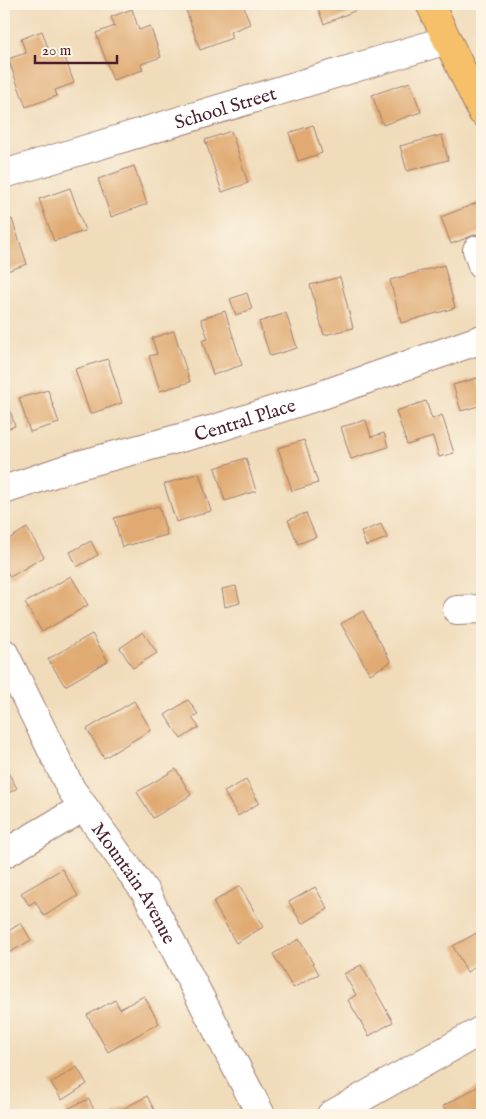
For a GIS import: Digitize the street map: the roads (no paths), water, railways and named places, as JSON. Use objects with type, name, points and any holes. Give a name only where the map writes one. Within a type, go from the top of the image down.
[{"type":"main road","points":[[430,4],[482,112]]},
{"type":"street","name":"School Street","points":[[4,174],[447,40]]},
{"type":"street","name":"Central Place","points":[[4,490],[75,466],[214,429],[322,396],[482,339]]},
{"type":"street","name":"Mountain Avenue","points":[[4,652],[71,789],[146,894],[261,1115]]},
{"type":"street","points":[[4,854],[84,807]]},
{"type":"street","points":[[331,1115],[482,1030]]}]
